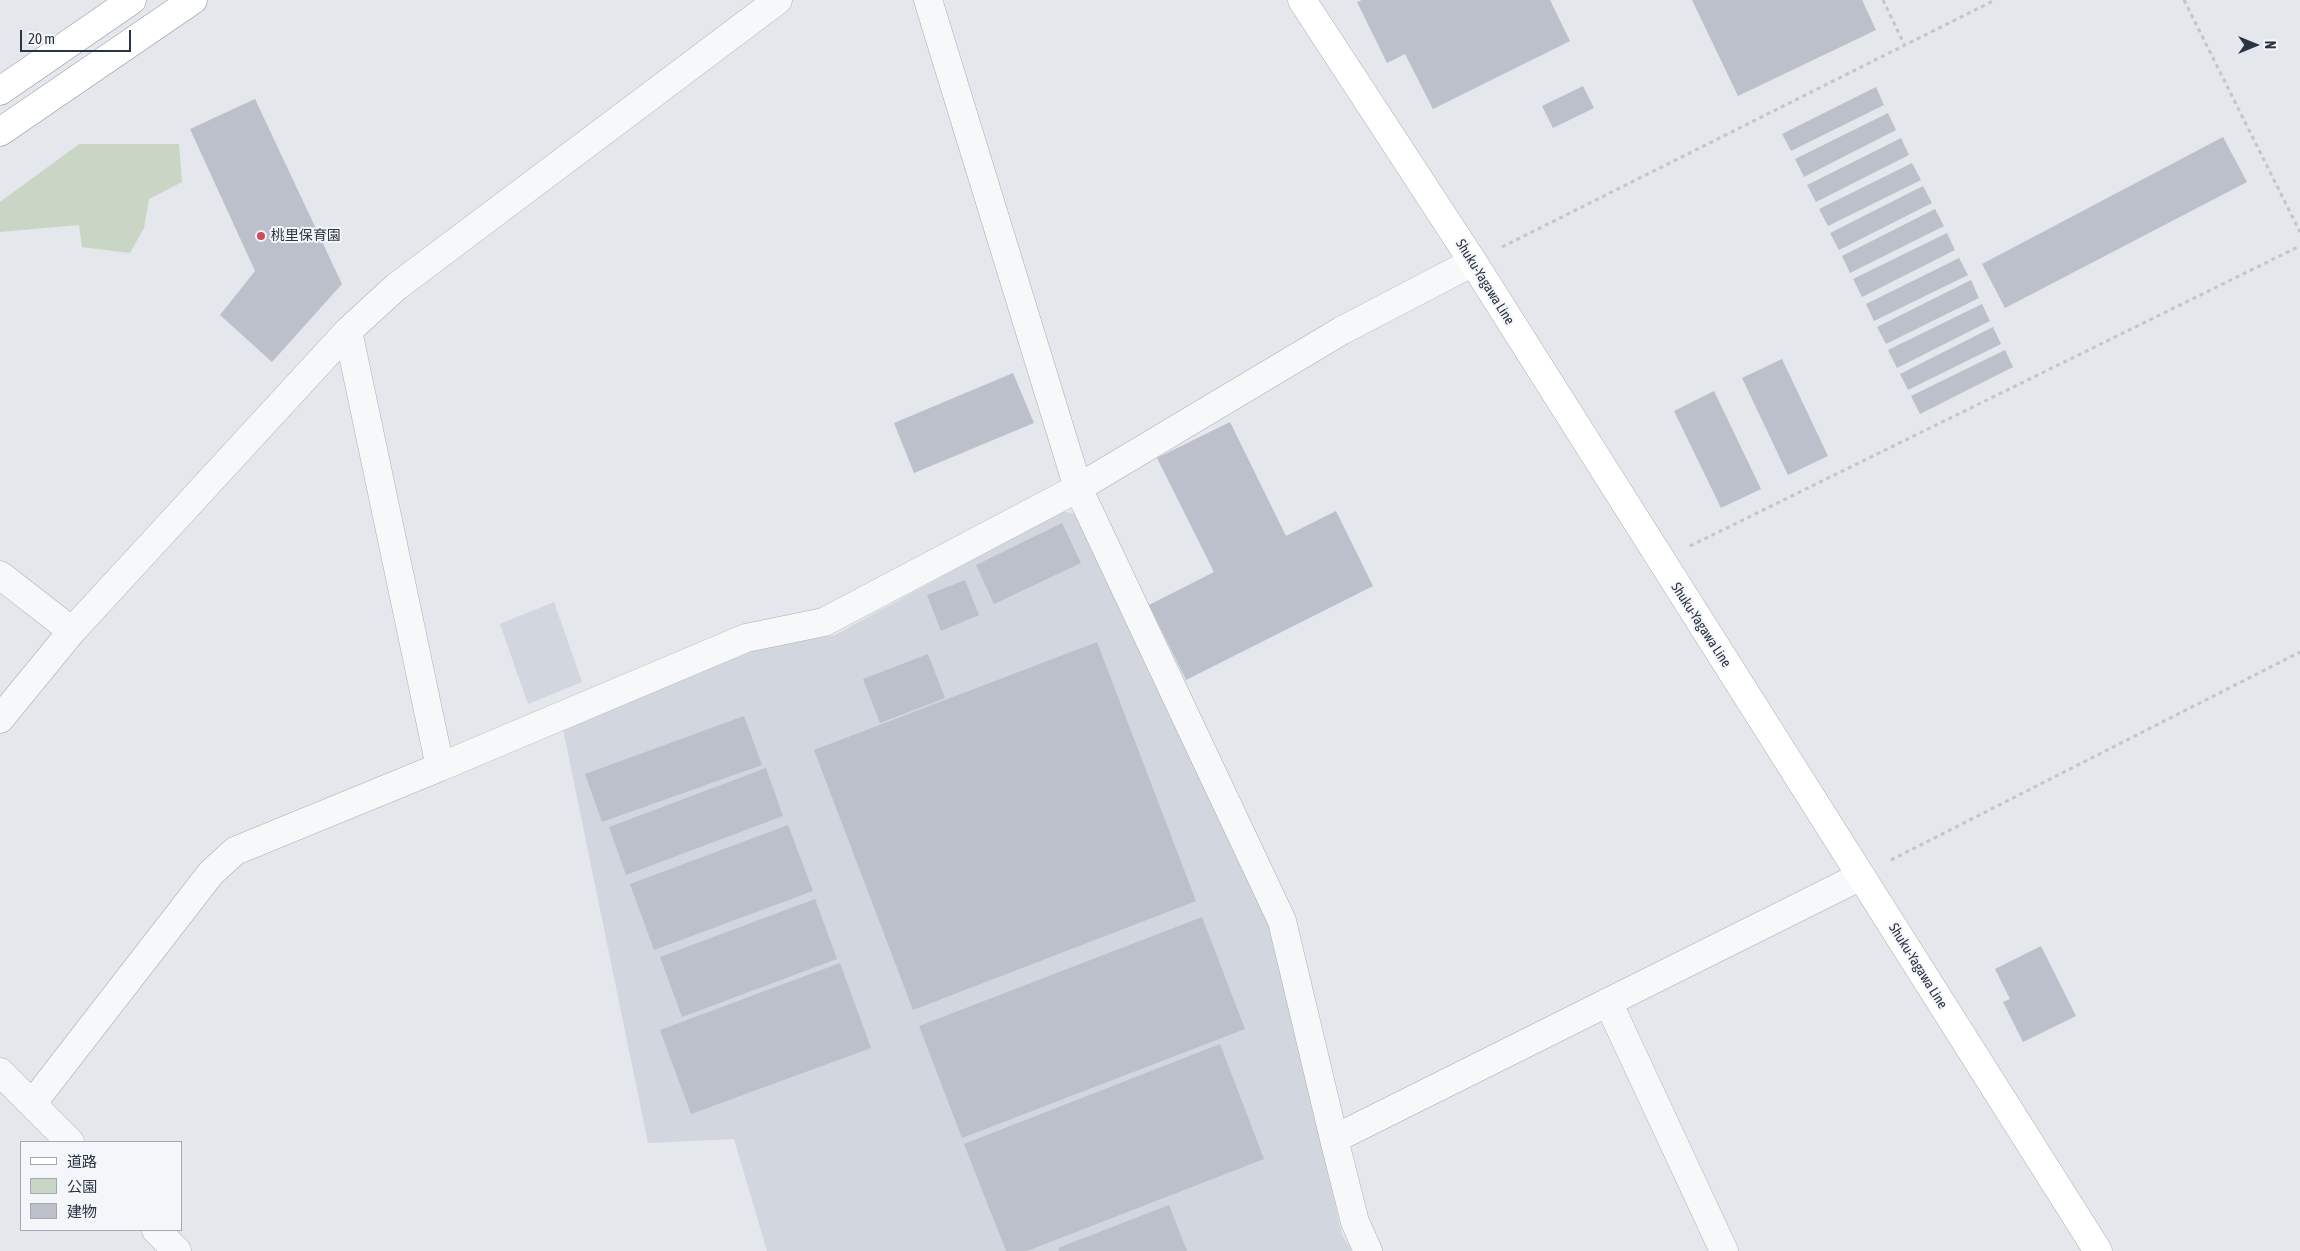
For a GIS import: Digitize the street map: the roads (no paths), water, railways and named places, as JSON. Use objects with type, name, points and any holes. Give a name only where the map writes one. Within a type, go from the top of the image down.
[{"type":"main road","points":[[0,91],[132,0]]},
{"type":"main road","points":[[0,132],[193,0]]},
{"type":"main road","name":"Shuku-Yagawa Line","points":[[1302,0],[1473,262],[1660,561],[2098,1251]]},
{"type":"street","points":[[0,719],[72,631],[348,331],[396,288],[778,0]]},
{"type":"street","points":[[928,0],[1078,488],[1282,921],[1355,1222],[1368,1251]]},
{"type":"street","points":[[32,1104],[211,872],[235,851],[746,638],[824,622],[1078,488],[1341,331],[1473,262]]},
{"type":"street","points":[[348,331],[440,767]]},
{"type":"street","points":[[0,575],[72,631]]},
{"type":"street","points":[[1334,1138],[1861,876]]},
{"type":"street","points":[[1608,1002],[1724,1251]]},
{"type":"street","points":[[0,1072],[69,1141]]},
{"type":"street","points":[[157,1231],[177,1251]]},
{"type":"place","name":"桃里保育園","points":[[261,236]]}]
